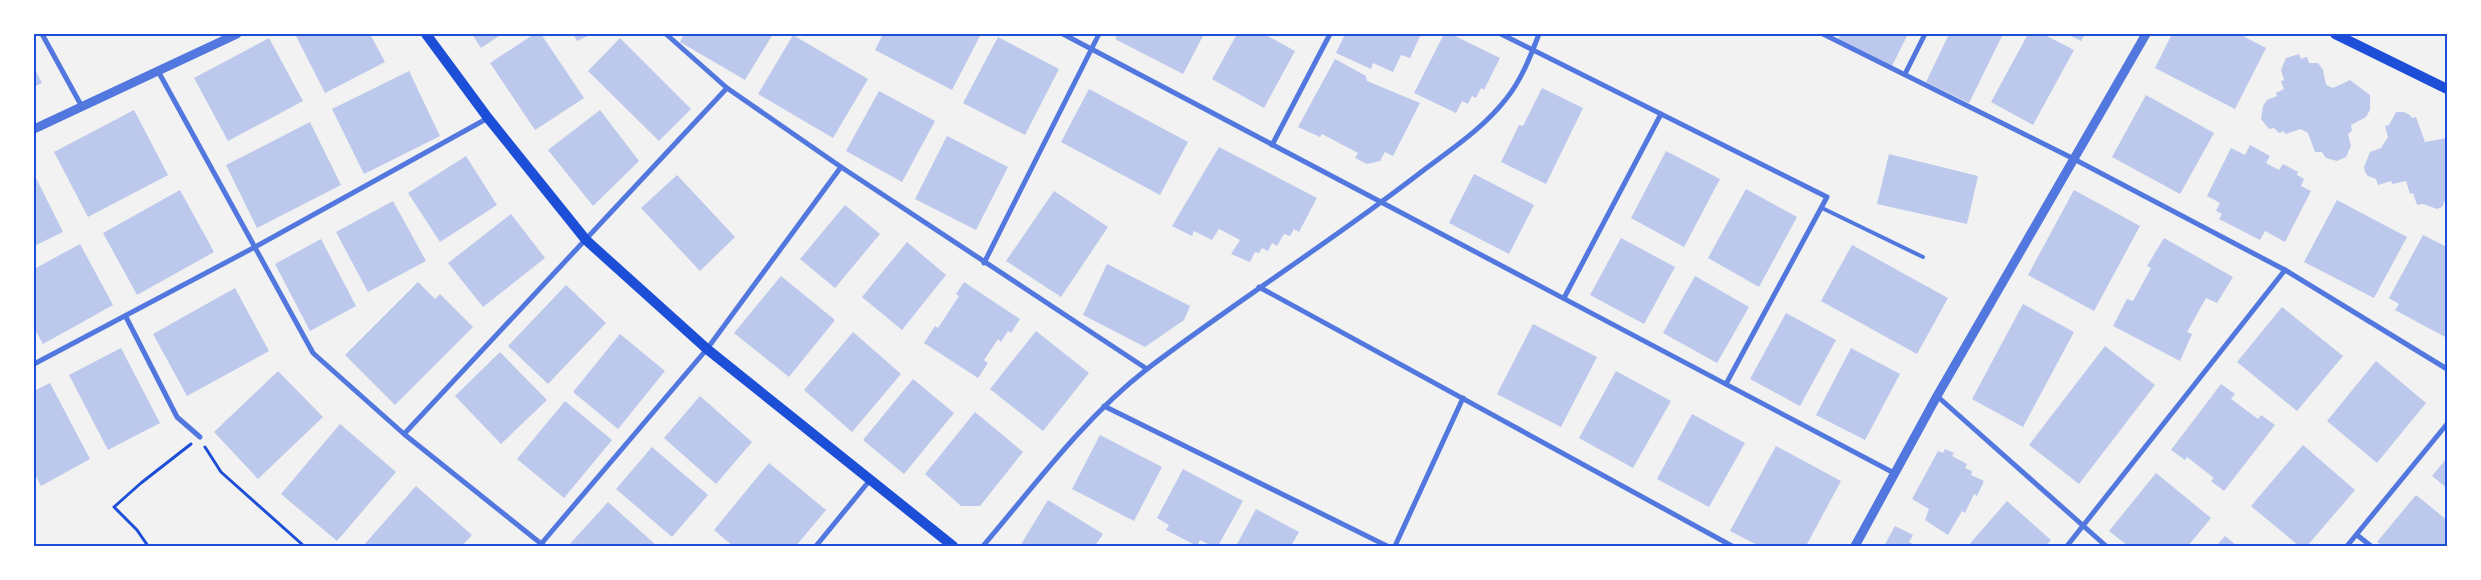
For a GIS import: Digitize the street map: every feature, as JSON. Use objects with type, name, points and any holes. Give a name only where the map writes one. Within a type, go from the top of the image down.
[{"type":"main road","points":[[426,34],[488,118],[586,240],[707,349],[953,546]]},
{"type":"main road","points":[[2336,34],[2447,89]]},
{"type":"street","points":[[42,34],[82,105]]},
{"type":"street","points":[[34,129],[237,34]]},
{"type":"street","points":[[666,34],[727,88],[984,263],[1147,369]]},
{"type":"street","points":[[1063,34],[1894,473]]},
{"type":"street","points":[[984,263],[1099,34]]},
{"type":"street","points":[[1272,145],[1330,34]]},
{"type":"street","points":[[1501,34],[1828,197],[1726,384]]},
{"type":"street","points":[[983,546],[1086,424],[1147,369],[1259,287],[1382,202],[1484,123],[1507,98],[1533,50],[1539,34]]},
{"type":"street","points":[[1823,34],[2072,158],[2284,270],[2447,369]]},
{"type":"street","points":[[1905,74],[1925,34]]},
{"type":"street","points":[[1855,546],[1937,396],[2072,158],[2146,34]]},
{"type":"street","points":[[158,71],[313,353],[404,434],[542,545],[707,349],[841,167]]},
{"type":"street","points":[[404,434],[727,88]]},
{"type":"street","points":[[1564,298],[1661,114]]},
{"type":"street","points":[[34,364],[126,317],[488,118]]},
{"type":"street","points":[[2067,546],[2284,270]]},
{"type":"street","points":[[1259,287],[1732,546]]},
{"type":"street","points":[[126,317],[177,417],[200,437]]},
{"type":"street","points":[[1937,396],[2106,546]]},
{"type":"street","points":[[1395,546],[1463,398]]},
{"type":"street","points":[[1104,406],[1387,546]]},
{"type":"street","points":[[2347,546],[2447,424]]},
{"type":"street","points":[[816,546],[870,480]]},
{"type":"street","points":[[2357,534],[2371,546]]},
{"type":"lane","points":[[1822,208],[1923,257]]},
{"type":"path","points":[[148,546],[137,530],[114,507],[141,483],[200,437],[221,472],[304,546]]},
{"type":"building","points":[[295,34],[370,34],[385,62],[325,93]]},
{"type":"building","points":[[472,34],[502,34],[481,48]]},
{"type":"building","points":[[534,34],[541,34],[584,98],[535,130],[490,63]]},
{"type":"building","points":[[573,34],[592,34],[577,41]]},
{"type":"building","points":[[684,34],[773,34],[745,80],[680,42]]},
{"type":"building","points":[[883,34],[981,34],[952,90],[875,50]]},
{"type":"building","points":[[1118,34],[1204,34],[1183,74],[1115,39]]},
{"type":"building","points":[[1237,34],[1264,34],[1295,51],[1264,108],[1212,79]]},
{"type":"building","points":[[1345,34],[1421,34],[1410,58],[1401,55],[1393,72],[1373,63],[1371,69],[1336,53]]},
{"type":"building","points":[[1444,34],[1451,34],[1500,58],[1484,90],[1481,88],[1476,98],[1472,96],[1468,104],[1462,101],[1456,113],[1414,93]]},
{"type":"building","points":[[1841,34],[1908,34],[1892,66],[1838,39]]},
{"type":"building","points":[[1949,34],[2003,34],[1969,103],[1926,82]]},
{"type":"building","points":[[2028,34],[2043,34],[2074,50],[2033,125],[1991,102]]},
{"type":"building","points":[[2067,34],[2085,34],[2081,41]]},
{"type":"building","points":[[2172,34],[2239,34],[2266,48],[2235,109],[2155,68]]},
{"type":"building","points":[[793,35],[868,79],[833,138],[758,94]]},
{"type":"building","points":[[998,37],[1059,69],[1025,135],[963,103]]},
{"type":"building","points":[[269,38],[303,101],[228,141],[194,78]]},
{"type":"building","points":[[620,38],[691,109],[659,141],[588,71]]},
{"type":"building","points":[[2299,54],[2301,59],[2307,57],[2309,63],[2318,63],[2323,70],[2326,85],[2333,88],[2350,80],[2370,95],[2370,110],[2366,117],[2351,125],[2352,131],[2348,134],[2351,146],[2346,157],[2337,161],[2326,158],[2322,152],[2315,152],[2308,133],[2301,129],[2285,134],[2284,131],[2279,133],[2274,128],[2269,129],[2261,119],[2263,106],[2267,100],[2277,96],[2276,93],[2284,89],[2281,81],[2284,80],[2281,70],[2286,58]]},
{"type":"building","points":[[1335,59],[1366,76],[1367,81],[1420,103],[1393,156],[1385,152],[1380,161],[1367,164],[1355,158],[1358,153],[1322,134],[1320,137],[1298,127]]},
{"type":"building","points":[[34,67],[42,83],[34,87]]},
{"type":"building","points":[[409,71],[440,136],[364,174],[332,109]]},
{"type":"building","points":[[1542,88],[1583,108],[1546,184],[1501,162],[1519,125],[1523,126]]},
{"type":"building","points":[[1089,89],[1188,142],[1160,195],[1061,142]]},
{"type":"building","points":[[879,91],[935,121],[902,182],[846,151]]},
{"type":"building","points":[[2146,95],[2214,133],[2180,194],[2112,157]]},
{"type":"building","points":[[134,110],[168,175],[88,217],[54,152]]},
{"type":"building","points":[[600,110],[639,161],[593,206],[548,150]]},
{"type":"building","points":[[2396,112],[2404,112],[2412,118],[2416,117],[2425,142],[2447,138],[2447,196],[2442,207],[2437,209],[2423,204],[2417,205],[2413,193],[2410,194],[2406,181],[2392,184],[2391,181],[2378,185],[2376,179],[2368,176],[2365,172],[2364,167],[2370,152],[2381,148],[2388,137],[2385,126],[2389,125]]},
{"type":"building","points":[[310,122],[341,185],[257,228],[226,165]]},
{"type":"building","points":[[947,136],[1008,167],[976,230],[915,199]]},
{"type":"building","points":[[2250,145],[2270,156],[2266,163],[2279,170],[2283,164],[2298,172],[2297,175],[2304,179],[2301,186],[2311,191],[2285,242],[2265,231],[2260,240],[2219,219],[2222,214],[2216,211],[2220,203],[2207,196],[2231,148],[2245,155]]},
{"type":"building","points":[[1219,147],[1317,198],[1299,232],[1294,229],[1290,236],[1284,234],[1277,246],[1272,243],[1268,251],[1262,248],[1259,253],[1255,252],[1250,262],[1231,254],[1240,240],[1219,229],[1212,240],[1194,231],[1192,236],[1172,226]]},
{"type":"building","points":[[1666,151],[1720,179],[1684,247],[1631,218]]},
{"type":"building","points":[[1889,154],[1978,176],[1967,224],[1877,204]]},
{"type":"building","points":[[466,156],[497,205],[440,242],[408,193]]},
{"type":"building","points":[[34,174],[63,232],[34,246]]},
{"type":"building","points":[[1474,174],[1534,205],[1509,254],[1449,223]]},
{"type":"building","points":[[677,175],[735,237],[700,271],[641,208]]},
{"type":"building","points":[[1746,189],[1797,217],[1759,287],[1708,258]]},
{"type":"building","points":[[180,190],[214,252],[137,295],[103,233]]},
{"type":"building","points":[[2074,190],[2140,226],[2094,311],[2028,275]]},
{"type":"building","points":[[1054,191],[1108,227],[1061,297],[1006,261]]},
{"type":"building","points":[[2337,200],[2407,237],[2374,298],[2304,262]]},
{"type":"building","points":[[393,201],[426,261],[368,292],[336,232]]},
{"type":"building","points":[[845,205],[880,234],[835,288],[800,259]]},
{"type":"building","points":[[511,214],[545,258],[483,307],[448,263]]},
{"type":"building","points":[[2423,235],[2447,247],[2447,338],[2395,310],[2399,304],[2389,298]]},
{"type":"building","points":[[1621,238],[1675,267],[1644,324],[1590,295]]},
{"type":"building","points":[[2164,238],[2233,277],[2217,303],[2206,298],[2187,332],[2192,334],[2180,361],[2113,326],[2127,299],[2133,301],[2151,268],[2147,266]]},
{"type":"building","points":[[321,239],[356,306],[310,331],[275,264]]},
{"type":"building","points":[[907,242],[946,275],[902,330],[862,297]]},
{"type":"building","points":[[80,244],[113,305],[43,344],[34,328],[34,269]]},
{"type":"building","points":[[1852,245],[1948,298],[1917,354],[1821,301]]},
{"type":"building","points":[[1107,264],[1190,306],[1184,320],[1145,347],[1083,315]]},
{"type":"building","points":[[781,276],[835,320],[789,377],[734,333]]},
{"type":"building","points":[[1695,276],[1749,307],[1717,363],[1663,333]]},
{"type":"building","points":[[418,282],[435,299],[440,294],[473,327],[395,405],[345,355]]},
{"type":"building","points":[[964,282],[1020,319],[1011,333],[1008,331],[1001,342],[998,339],[984,360],[988,363],[978,378],[924,343],[935,326],[938,328],[959,296],[956,294]]},
{"type":"building","points":[[566,285],[606,323],[548,384],[508,346]]},
{"type":"building","points":[[235,288],[269,351],[187,396],[153,334]]},
{"type":"building","points":[[2023,304],[2074,332],[2023,427],[1972,399]]},
{"type":"building","points":[[2282,307],[2343,356],[2297,411],[2237,362]]},
{"type":"building","points":[[1786,313],[1836,340],[1800,406],[1750,379]]},
{"type":"building","points":[[1533,324],[1597,357],[1561,427],[1497,394]]},
{"type":"building","points":[[1036,331],[1089,373],[1043,431],[990,389]]},
{"type":"building","points":[[853,332],[901,374],[852,432],[804,390]]},
{"type":"building","points":[[620,334],[665,371],[618,429],[573,392]]},
{"type":"building","points":[[2105,346],[2155,385],[2079,484],[2029,445]]},
{"type":"building","points":[[121,348],[160,423],[108,450],[69,375]]},
{"type":"building","points":[[1851,348],[1900,374],[1865,440],[1816,415]]},
{"type":"building","points":[[500,352],[547,400],[501,444],[455,396]]},
{"type":"building","points":[[2376,361],[2426,403],[2377,463],[2327,421]]},
{"type":"building","points":[[278,371],[323,417],[258,479],[214,432]]},
{"type":"building","points":[[1616,371],[1671,401],[1633,468],[1579,438]]},
{"type":"building","points":[[913,379],[954,413],[904,474],[863,440]]},
{"type":"building","points":[[50,383],[90,459],[41,486],[34,473],[34,391]]},
{"type":"building","points":[[2221,384],[2235,394],[2231,399],[2258,419],[2261,415],[2275,425],[2224,491],[2211,481],[2214,478],[2187,457],[2185,460],[2171,450]]},
{"type":"building","points":[[700,396],[752,442],[716,484],[664,438]]},
{"type":"building","points":[[565,401],[612,440],[564,498],[517,459]]},
{"type":"building","points":[[975,412],[1023,452],[980,506],[961,506],[925,474]]},
{"type":"building","points":[[1692,414],[1745,443],[1709,507],[1657,479]]},
{"type":"building","points":[[340,424],[396,472],[337,541],[281,494]]},
{"type":"building","points":[[1100,435],[1162,467],[1134,521],[1072,489]]},
{"type":"building","points":[[2303,445],[2355,490],[2307,546],[2299,546],[2251,506]]},
{"type":"building","points":[[1776,446],[1841,481],[1806,546],[1759,546],[1730,531]]},
{"type":"building","points":[[652,447],[708,495],[672,537],[616,489]]},
{"type":"building","points":[[1945,449],[1954,453],[1952,456],[1967,464],[1965,468],[1972,471],[1971,475],[1984,481],[1977,496],[1974,494],[1965,513],[1962,511],[1948,535],[1925,520],[1929,509],[1912,499],[1938,451],[1943,453]]},
{"type":"building","points":[[2447,458],[2447,488],[2432,476]]},
{"type":"building","points":[[769,463],[826,510],[796,546],[733,546],[714,530]]},
{"type":"building","points":[[1183,469],[1243,501],[1218,546],[1212,546],[1200,540],[1197,546],[1166,530],[1169,525],[1157,518]]},
{"type":"building","points":[[2156,473],[2211,518],[2188,546],[2128,546],[2109,531]]},
{"type":"building","points":[[416,486],[472,535],[462,546],[363,546]]},
{"type":"building","points":[[2416,495],[2447,520],[2447,546],[2382,546],[2377,542]]},
{"type":"building","points":[[1048,500],[1103,534],[1095,546],[1020,546]]},
{"type":"building","points":[[2007,501],[2051,540],[2046,546],[1968,546]]},
{"type":"building","points":[[608,502],[657,546],[568,546]]},
{"type":"building","points":[[1256,509],[1299,532],[1291,546],[1236,546]]},
{"type":"building","points":[[1895,526],[1913,535],[1909,542],[1917,546],[1884,546]]},
{"type":"building","points":[[2225,536],[2237,546],[2216,546]]}]
